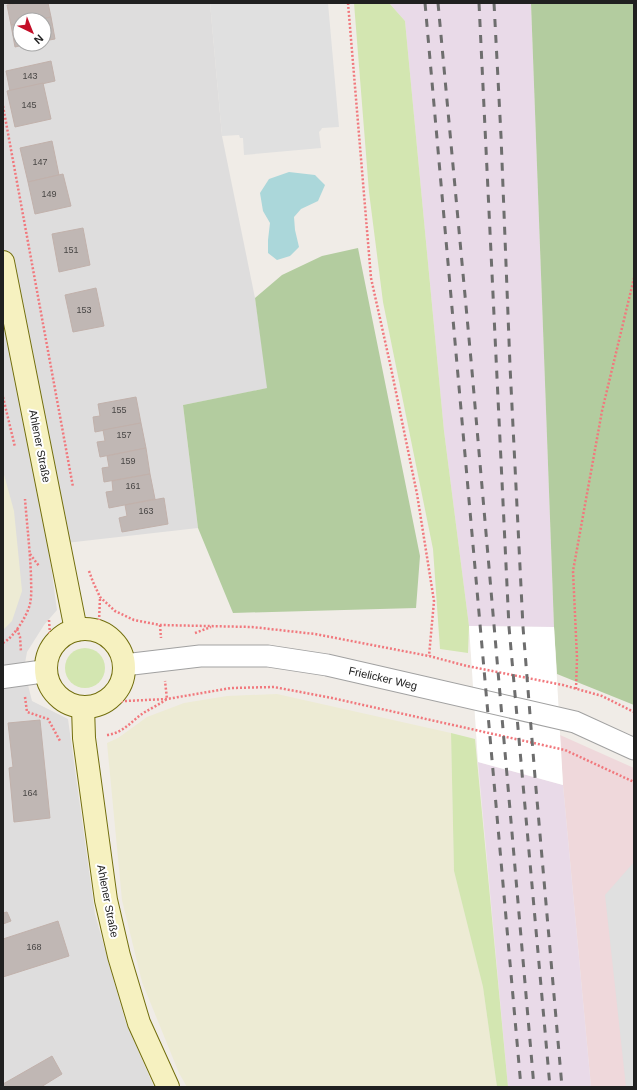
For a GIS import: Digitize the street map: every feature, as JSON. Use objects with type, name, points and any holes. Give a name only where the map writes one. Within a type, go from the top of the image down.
[{"type":"main road","name":"Ahlener Straße","points":[[3,262],[76,630]]},
{"type":"main road","points":[[87,629],[98,631],[108,636],[116,644],[124,665],[123,676],[113,695],[104,702],[94,706],[83,707],[72,704],[62,699],[54,692],[46,671],[47,660],[57,641],[66,634],[76,630],[87,629]]},
{"type":"main road","name":"Ahlener Straße","points":[[83,707],[84,738],[106,900],[119,956],[139,1023],[168,1087]]},
{"type":"street","name":"Frielicker Weg","points":[[124,665],[200,656],[268,656],[327,665],[575,722],[634,749]]},
{"type":"street","points":[[3,678],[46,671]]},
{"type":"path","points":[[348,3],[371,278],[415,487],[434,600],[429,656]]},
{"type":"path","points":[[3,106],[73,488]]},
{"type":"path","points":[[576,689],[577,658],[573,571],[602,411],[634,278]]},
{"type":"path","points":[[3,397],[16,454]]},
{"type":"path","points":[[3,644],[25,618],[30,603],[30,553],[25,499]]},
{"type":"path","points":[[88,565],[92,582],[100,597],[116,611],[134,620],[160,625],[252,627],[315,634],[429,656],[467,666],[563,685],[602,696],[634,712]]},
{"type":"path","points":[[98,631],[100,597]]},
{"type":"path","points":[[104,702],[167,699],[231,688],[274,687],[332,698],[565,750],[634,782]]},
{"type":"shaded area","points":[[3,3],[210,3],[222,136],[255,298],[268,388],[183,405],[198,528],[48,545],[57,610],[44,625],[27,652],[24,669],[32,701],[68,719],[95,914],[125,1020],[154,1087],[3,1087]]},
{"type":"shaded area","points":[[210,3],[328,3],[339,127],[322,128],[319,132],[321,148],[244,155],[243,138],[240,138],[239,135],[222,136]]},
{"type":"shaded area","points":[[389,3],[531,3],[554,627],[469,626],[444,431],[405,21]]},
{"type":"shaded area","points":[[3,471],[14,511],[22,591],[12,621],[3,630]]},
{"type":"shaded area","points":[[277,694],[451,733],[454,871],[483,987],[497,1087],[187,1087],[179,1073],[142,982],[122,900],[107,743],[118,738],[147,717],[184,703],[227,696]]},
{"type":"shaded area","points":[[560,735],[634,768],[634,1087],[591,1087],[563,785]]},
{"type":"shaded area","points":[[478,762],[563,785],[591,1087],[508,1087]]},
{"type":"shaded area","points":[[634,862],[634,1087],[626,1087],[605,895]]},
{"type":"green space","points":[[354,3],[389,3],[405,21],[444,431],[469,626],[468,653],[440,649],[433,549],[383,302],[369,192]]},
{"type":"green space","points":[[531,3],[634,3],[634,705],[557,674]]},
{"type":"green space","points":[[358,248],[420,556],[416,608],[233,613],[198,528],[183,405],[267,388],[255,298],[282,275],[322,256]]},
{"type":"green space","points":[[81,648],[89,648],[96,651],[102,657],[105,668],[102,679],[96,685],[89,688],[81,688],[74,685],[68,679],[65,672],[65,664],[68,657],[74,651]]},
{"type":"green space","points":[[451,733],[475,739],[508,1087],[497,1087],[483,987],[454,871]]},
{"type":"water","points":[[289,172],[315,175],[325,185],[318,201],[301,209],[294,217],[299,247],[290,256],[277,260],[268,253],[270,223],[263,211],[260,193],[269,179]]},
{"type":"pier","points":[[469,626],[554,627],[563,785],[478,762]]},
{"type":"building","points":[[18,3],[48,3],[50,12],[12,12],[11,25],[7,5]]},
{"type":"building","points":[[52,22],[55,39],[52,40]]},
{"type":"building","points":[[51,61],[55,81],[10,91],[6,71]]},
{"type":"building","points":[[43,83],[51,119],[15,127],[7,91]]},
{"type":"building","points":[[52,141],[59,175],[28,182],[20,148]]},
{"type":"building","points":[[63,174],[71,206],[35,214],[28,182]]},
{"type":"building","points":[[83,228],[90,265],[59,272],[52,234]]},
{"type":"building","points":[[96,288],[104,326],[73,332],[65,295]]},
{"type":"building","points":[[136,397],[141,423],[95,432],[93,417],[100,416],[98,404]]},
{"type":"building","points":[[141,423],[146,448],[100,457],[97,442],[105,441],[103,430]]},
{"type":"building","points":[[146,448],[150,474],[104,482],[102,468],[109,467],[107,456]]},
{"type":"building","points":[[150,474],[155,499],[109,508],[106,492],[113,491],[112,481]]},
{"type":"building","points":[[164,498],[168,524],[122,532],[119,518],[127,516],[125,505]]},
{"type":"building","points":[[40,720],[50,818],[14,822],[9,768],[13,767],[8,723]]},
{"type":"building","points":[[7,912],[11,921],[3,924],[3,913]]},
{"type":"building","points":[[58,921],[69,956],[3,977],[3,939]]},
{"type":"building","points":[[52,1056],[62,1074],[41,1087],[3,1087],[3,1084]]},
{"type":"railway","points":[[425,3],[521,1087]]},
{"type":"railway","points":[[438,3],[472,371],[534,1087]]},
{"type":"railway","points":[[479,3],[509,627],[550,1087]]},
{"type":"railway","points":[[494,3],[523,627],[562,1087]]}]
